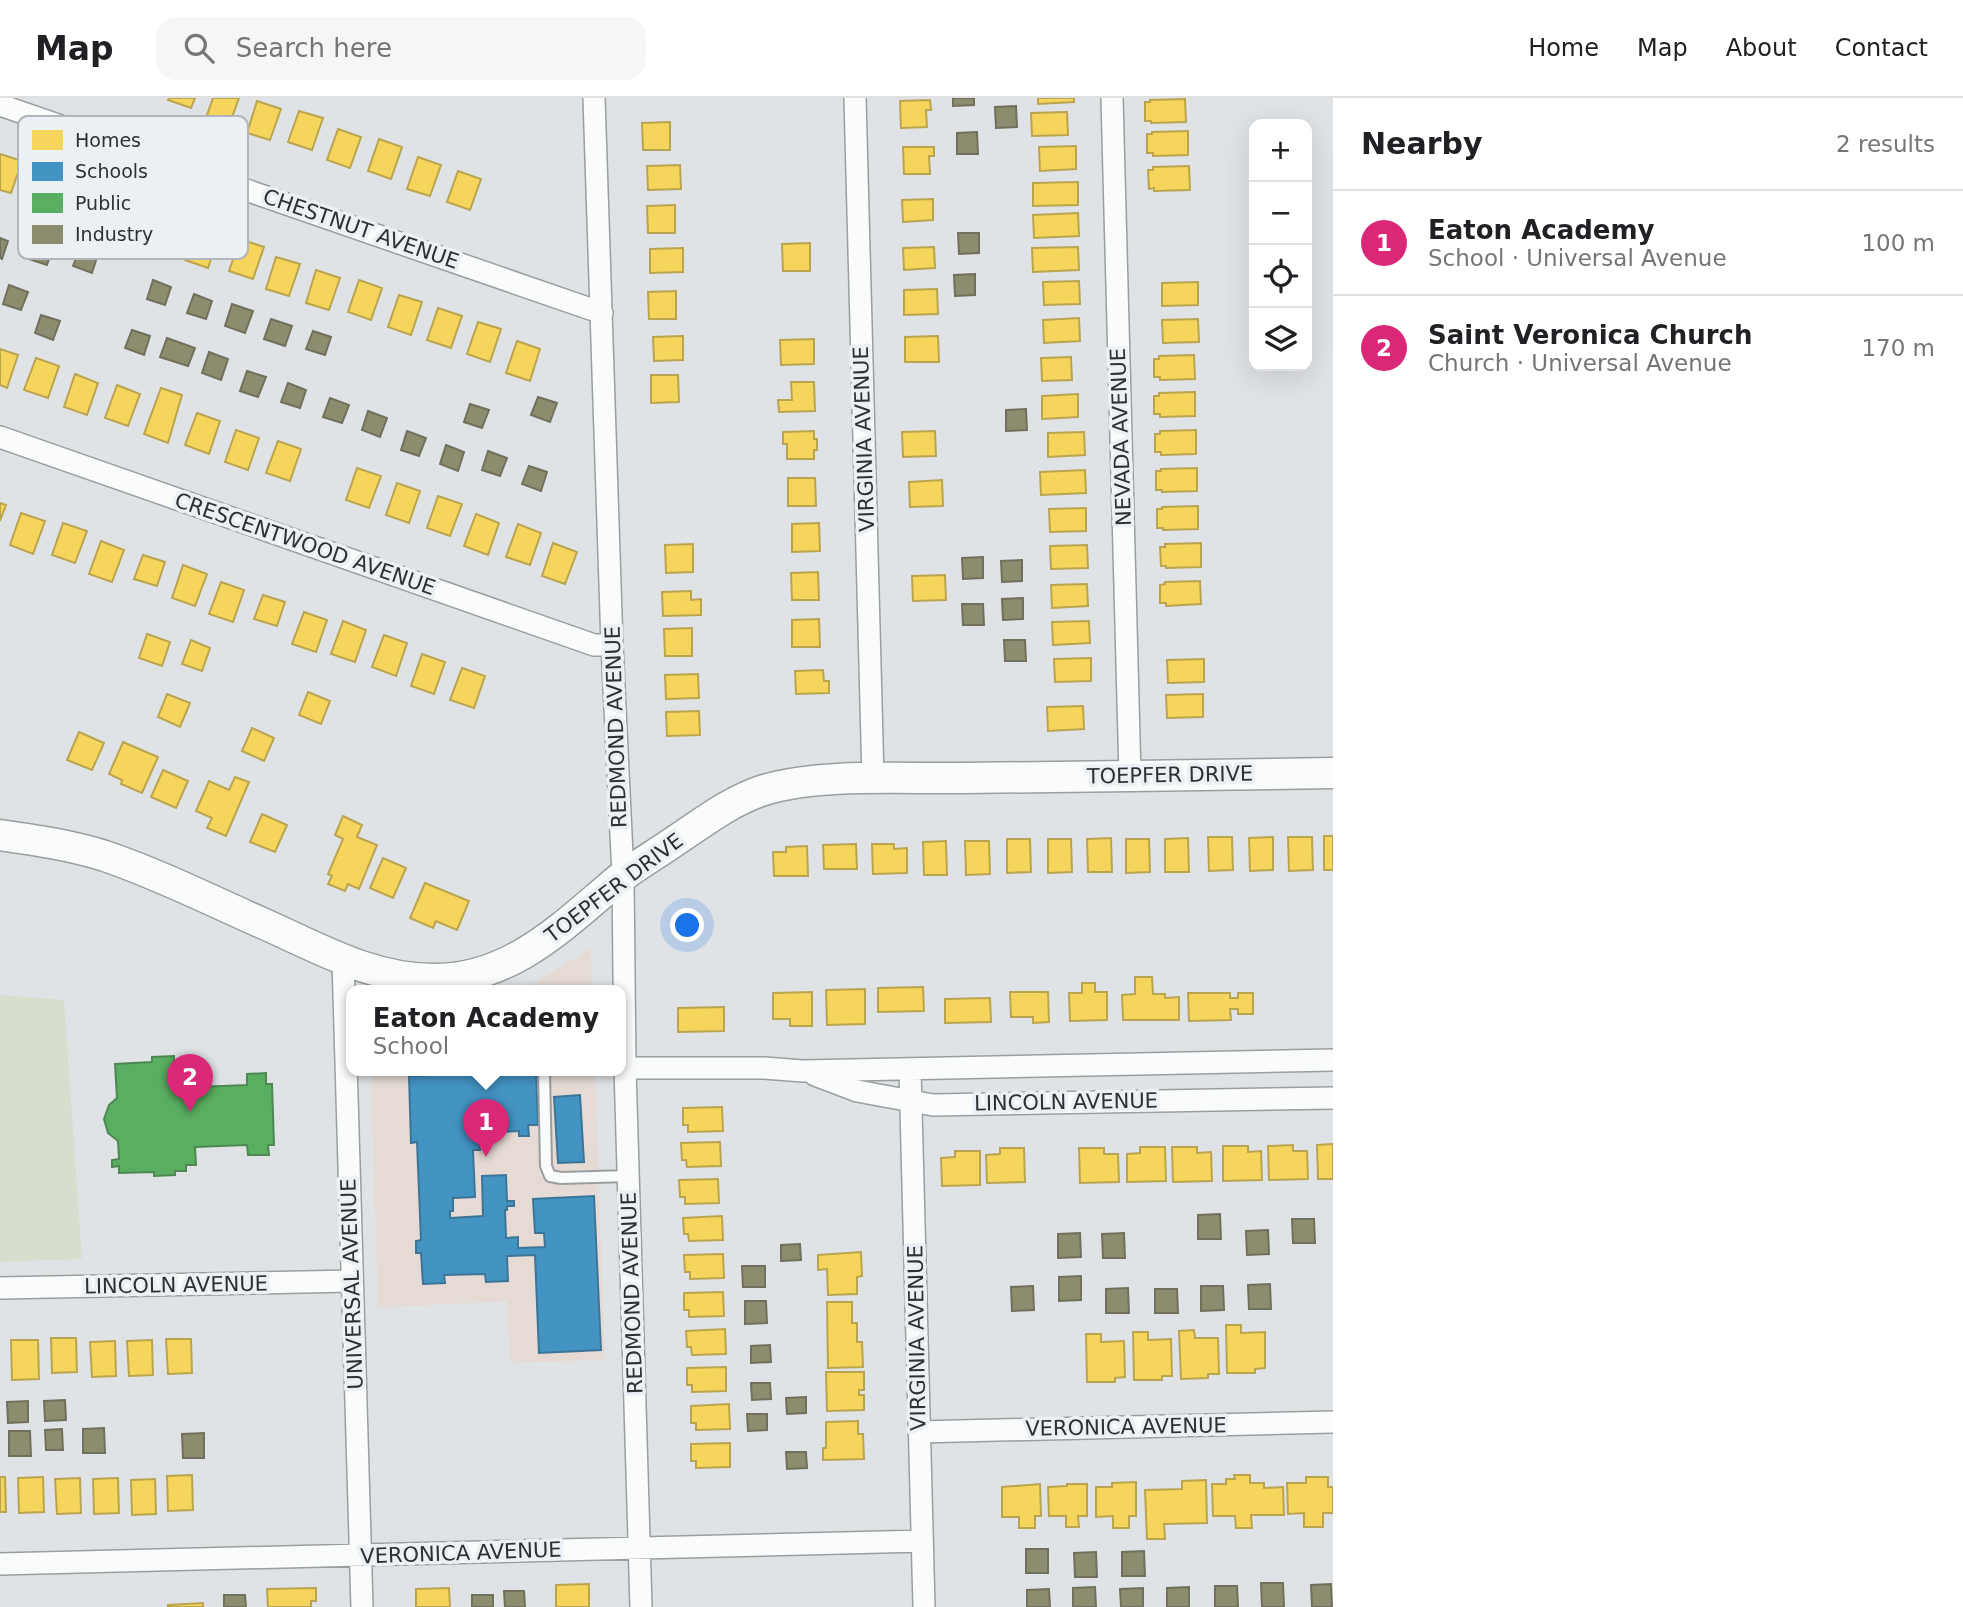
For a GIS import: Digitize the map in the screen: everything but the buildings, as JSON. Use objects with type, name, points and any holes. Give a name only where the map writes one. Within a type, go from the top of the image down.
[{"type":"street","name":"REDMOND AVENUE","points":[[594,98],[612,645],[623,876],[624,985]]},
{"type":"street","name":"VIRGINIA AVENUE","points":[[855,98],[873,779]]},
{"type":"street","name":"NEVADA AVENUE","points":[[1112,98],[1129,776]]},
{"type":"street","name":"CHESTNUT AVENUE","points":[[0,106],[29,116]]},
{"type":"street","name":"CHESTNUT AVENUE","points":[[248,191],[602,313]]},
{"type":"street","name":"CRESCENTWOOD AVENUE","points":[[0,437],[594,645],[612,645]]},
{"type":"street","name":"TOEPFER DRIVE","points":[[0,835],[49,841],[104,856],[221,904],[343,960],[382,974],[408,979],[440,979],[488,970],[521,956],[561,929],[623,876],[716,814],[752,794],[785,785],[873,779],[1333,773]]},
{"type":"street","name":"UNIVERSAL AVENUE","points":[[343,960],[346,1011]]},
{"type":"street","name":"LINCOLN AVENUE","points":[[626,1054],[803,1071],[1333,1060]]},
{"type":"street","name":"VIRGINIA AVENUE","points":[[910,1069],[924,1607]]},
{"type":"street","name":"LINCOLN AVENUE","points":[[803,1071],[857,1091],[933,1105],[1333,1098]]},
{"type":"street","name":"UNIVERSAL AVENUE","points":[[349,1076],[362,1607]]},
{"type":"street","name":"REDMOND AVENUE","points":[[625,1076],[641,1607]]},
{"type":"street","name":"LINCOLN AVENUE","points":[[0,1288],[352,1281]]},
{"type":"street","name":"VERONICA AVENUE","points":[[919,1432],[1333,1422]]},
{"type":"street","name":"VERONICA AVENUE","points":[[0,1564],[922,1541]]},
{"type":"lane","points":[[544,1076],[546,1166],[550,1176],[628,1176]]},
{"type":"shaded area","points":[[591,948],[592,985],[532,985]]},
{"type":"shaded area","points":[[371,1076],[595,1076],[605,1360],[510,1363],[507,1301],[378,1308]]},
{"type":"green space","points":[[0,995],[64,1000],[82,1259],[0,1262]]},
{"type":"place","name":"Saint Veronica Church","points":[[190,1112]]},
{"type":"place","name":"Eaton Academy","points":[[486,1157]]}]
